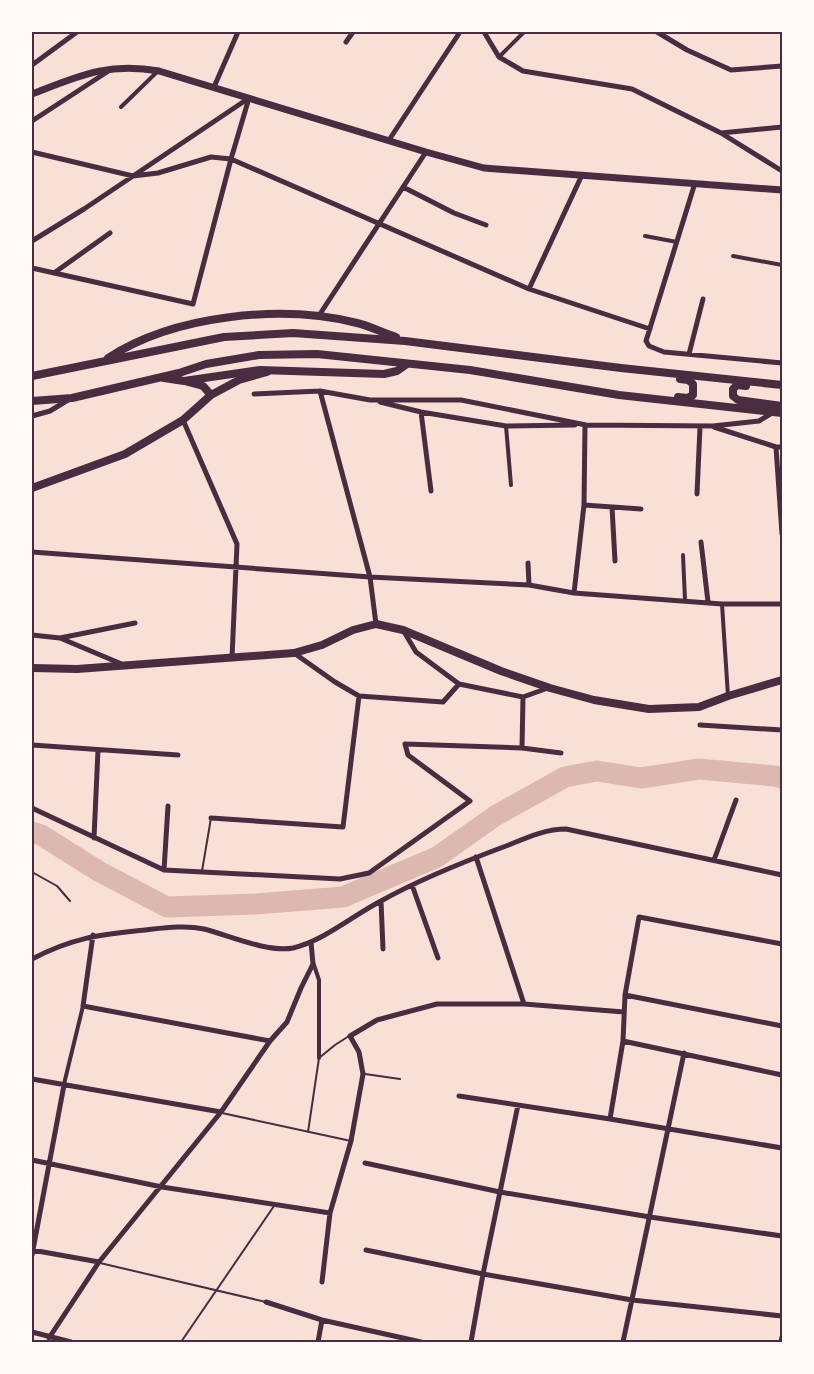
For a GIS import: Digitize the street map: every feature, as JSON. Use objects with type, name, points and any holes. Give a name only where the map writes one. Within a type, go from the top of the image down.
[{"type":"highway","points":[[102,362],[142,338],[176,328],[233,317],[318,316],[359,323],[405,341]]},
{"type":"highway","points":[[32,376],[225,337],[293,333],[405,341],[621,369],[783,385]]},
{"type":"highway","points":[[32,402],[72,398],[206,364],[259,355],[317,354],[470,370],[619,395],[778,412]]},
{"type":"highway","points":[[161,377],[184,381],[260,370],[384,374],[397,371],[407,364]]},
{"type":"highway","points":[[619,395],[625,392],[688,398],[693,395],[693,384],[688,380],[630,374],[621,369]]},
{"type":"highway","points":[[783,390],[737,385],[733,389],[733,396],[738,400],[783,406]]},
{"type":"main road","points":[[32,488],[125,454],[183,420],[211,395],[239,380],[269,371]]},
{"type":"main road","points":[[184,381],[203,386],[211,395]]},
{"type":"main road","points":[[32,668],[77,669],[294,653],[322,645],[353,630],[376,624],[403,630],[501,671],[550,688],[594,700],[649,709],[699,707],[783,680]]},
{"type":"street","points":[[32,65],[77,32]]},
{"type":"street","points":[[214,87],[238,32]]},
{"type":"street","points":[[346,42],[353,32]]},
{"type":"street","points":[[389,140],[460,32]]},
{"type":"street","points":[[484,32],[500,57],[523,72],[632,89],[721,133],[783,171]]},
{"type":"street","points":[[500,57],[524,32]]},
{"type":"street","points":[[657,32],[687,50],[732,70],[783,66]]},
{"type":"street","points":[[32,94],[80,75],[113,68],[134,67],[159,71],[484,168],[783,190]]},
{"type":"street","points":[[32,121],[113,68]]},
{"type":"street","points":[[121,108],[159,71]]},
{"type":"street","points":[[32,268],[193,304],[249,98]]},
{"type":"street","points":[[32,241],[84,209],[249,98]]},
{"type":"street","points":[[721,133],[783,127]]},
{"type":"street","points":[[32,152],[133,176],[158,173],[211,157],[231,159],[529,289],[650,329]]},
{"type":"street","points":[[318,316],[426,152]]},
{"type":"street","points":[[529,289],[582,175]]},
{"type":"street","points":[[695,183],[646,341],[649,346],[664,352],[783,363]]},
{"type":"street","points":[[403,187],[454,213],[486,225]]},
{"type":"street","points":[[54,273],[110,233]]},
{"type":"street","points":[[645,236],[676,242]]},
{"type":"street","points":[[733,256],[783,265]]},
{"type":"street","points":[[688,354],[703,298]]},
{"type":"street","points":[[320,391],[370,577],[376,624]]},
{"type":"street","points":[[254,394],[320,391],[421,412],[506,426],[700,427],[759,421],[778,412]]},
{"type":"street","points":[[32,416],[50,411],[72,398]]},
{"type":"street","points":[[370,400],[461,400],[586,425]]},
{"type":"street","points":[[421,412],[431,491]]},
{"type":"street","points":[[183,420],[237,544],[232,658]]},
{"type":"street","points":[[574,592],[584,505],[586,425]]},
{"type":"street","points":[[506,426],[511,485]]},
{"type":"street","points":[[713,426],[779,447],[782,534]]},
{"type":"street","points":[[697,494],[700,427]]},
{"type":"street","points":[[584,505],[642,509]]},
{"type":"street","points":[[612,507],[615,561]]},
{"type":"street","points":[[701,542],[708,602]]},
{"type":"street","points":[[32,552],[370,577],[529,585],[574,592],[722,604],[783,604]]},
{"type":"street","points":[[683,555],[685,600]]},
{"type":"street","points":[[528,563],[529,585]]},
{"type":"street","points":[[722,604],[728,696]]},
{"type":"street","points":[[60,638],[135,622]]},
{"type":"street","points":[[403,630],[416,652],[459,684],[523,697],[550,688]]},
{"type":"street","points":[[32,635],[60,638],[126,665]]},
{"type":"street","points":[[294,653],[359,696],[443,702],[459,684]]},
{"type":"street","points":[[211,818],[344,827],[359,696]]},
{"type":"street","points":[[522,748],[523,697]]},
{"type":"street","points":[[700,725],[783,730]]},
{"type":"street","points":[[32,808],[164,870],[340,879],[369,873],[470,801],[408,755],[405,744],[522,748],[561,753]]},
{"type":"street","points":[[32,745],[178,754]]},
{"type":"street","points":[[94,838],[98,750]]},
{"type":"street","points":[[714,860],[736,800]]},
{"type":"street","points":[[164,870],[168,806]]},
{"type":"street","points":[[32,959],[53,947],[93,935],[170,927],[201,928],[270,947],[290,949],[311,942],[412,885],[476,857],[551,829],[566,829],[783,875]]},
{"type":"street","points":[[476,857],[524,1004]]},
{"type":"street","points":[[412,885],[438,958]]},
{"type":"street","points":[[381,901],[383,949]]},
{"type":"street","points":[[610,1119],[623,1041],[625,995],[639,917],[783,944]]},
{"type":"street","points":[[93,935],[83,1006],[64,1084],[32,1252],[99,1263]]},
{"type":"street","points":[[311,942],[313,964],[319,980],[319,1058]]},
{"type":"street","points":[[49,1338],[99,1263],[221,1112],[270,1041],[287,1022],[313,964]]},
{"type":"street","points":[[625,995],[783,1026]]},
{"type":"street","points":[[322,1282],[330,1214],[351,1141],[363,1074],[359,1052],[350,1036],[377,1020],[437,1004],[524,1004],[624,1012]]},
{"type":"street","points":[[83,1006],[270,1041]]},
{"type":"street","points":[[623,1041],[783,1075]]},
{"type":"street","points":[[623,1342],[684,1053]]},
{"type":"street","points":[[32,1080],[221,1112]]},
{"type":"street","points":[[459,1096],[783,1148]]},
{"type":"street","points":[[471,1342],[518,1105]]},
{"type":"street","points":[[32,1161],[162,1187],[330,1214]]},
{"type":"street","points":[[364,1163],[500,1192],[783,1236]]},
{"type":"street","points":[[366,1250],[483,1274],[632,1300],[783,1316]]},
{"type":"street","points":[[266,1302],[322,1320],[421,1342]]},
{"type":"street","points":[[318,1342],[322,1320]]},
{"type":"street","points":[[32,1332],[71,1342]]},
{"type":"street","points":[[781,1342],[783,1337]]},
{"type":"lane","points":[[202,871],[211,818]]},
{"type":"lane","points":[[32,872],[57,886],[70,901]]},
{"type":"lane","points":[[308,1132],[319,1058],[350,1036]]},
{"type":"lane","points":[[363,1074],[399,1079]]},
{"type":"lane","points":[[221,1112],[351,1141]]},
{"type":"lane","points":[[181,1342],[275,1204]]},
{"type":"lane","points":[[99,1263],[266,1302]]},
{"type":"waterway","points":[[32,832],[41,835],[100,872],[167,907],[256,904],[343,897],[437,857],[495,816],[565,777],[597,771],[641,778],[699,769],[782,778]]}]
